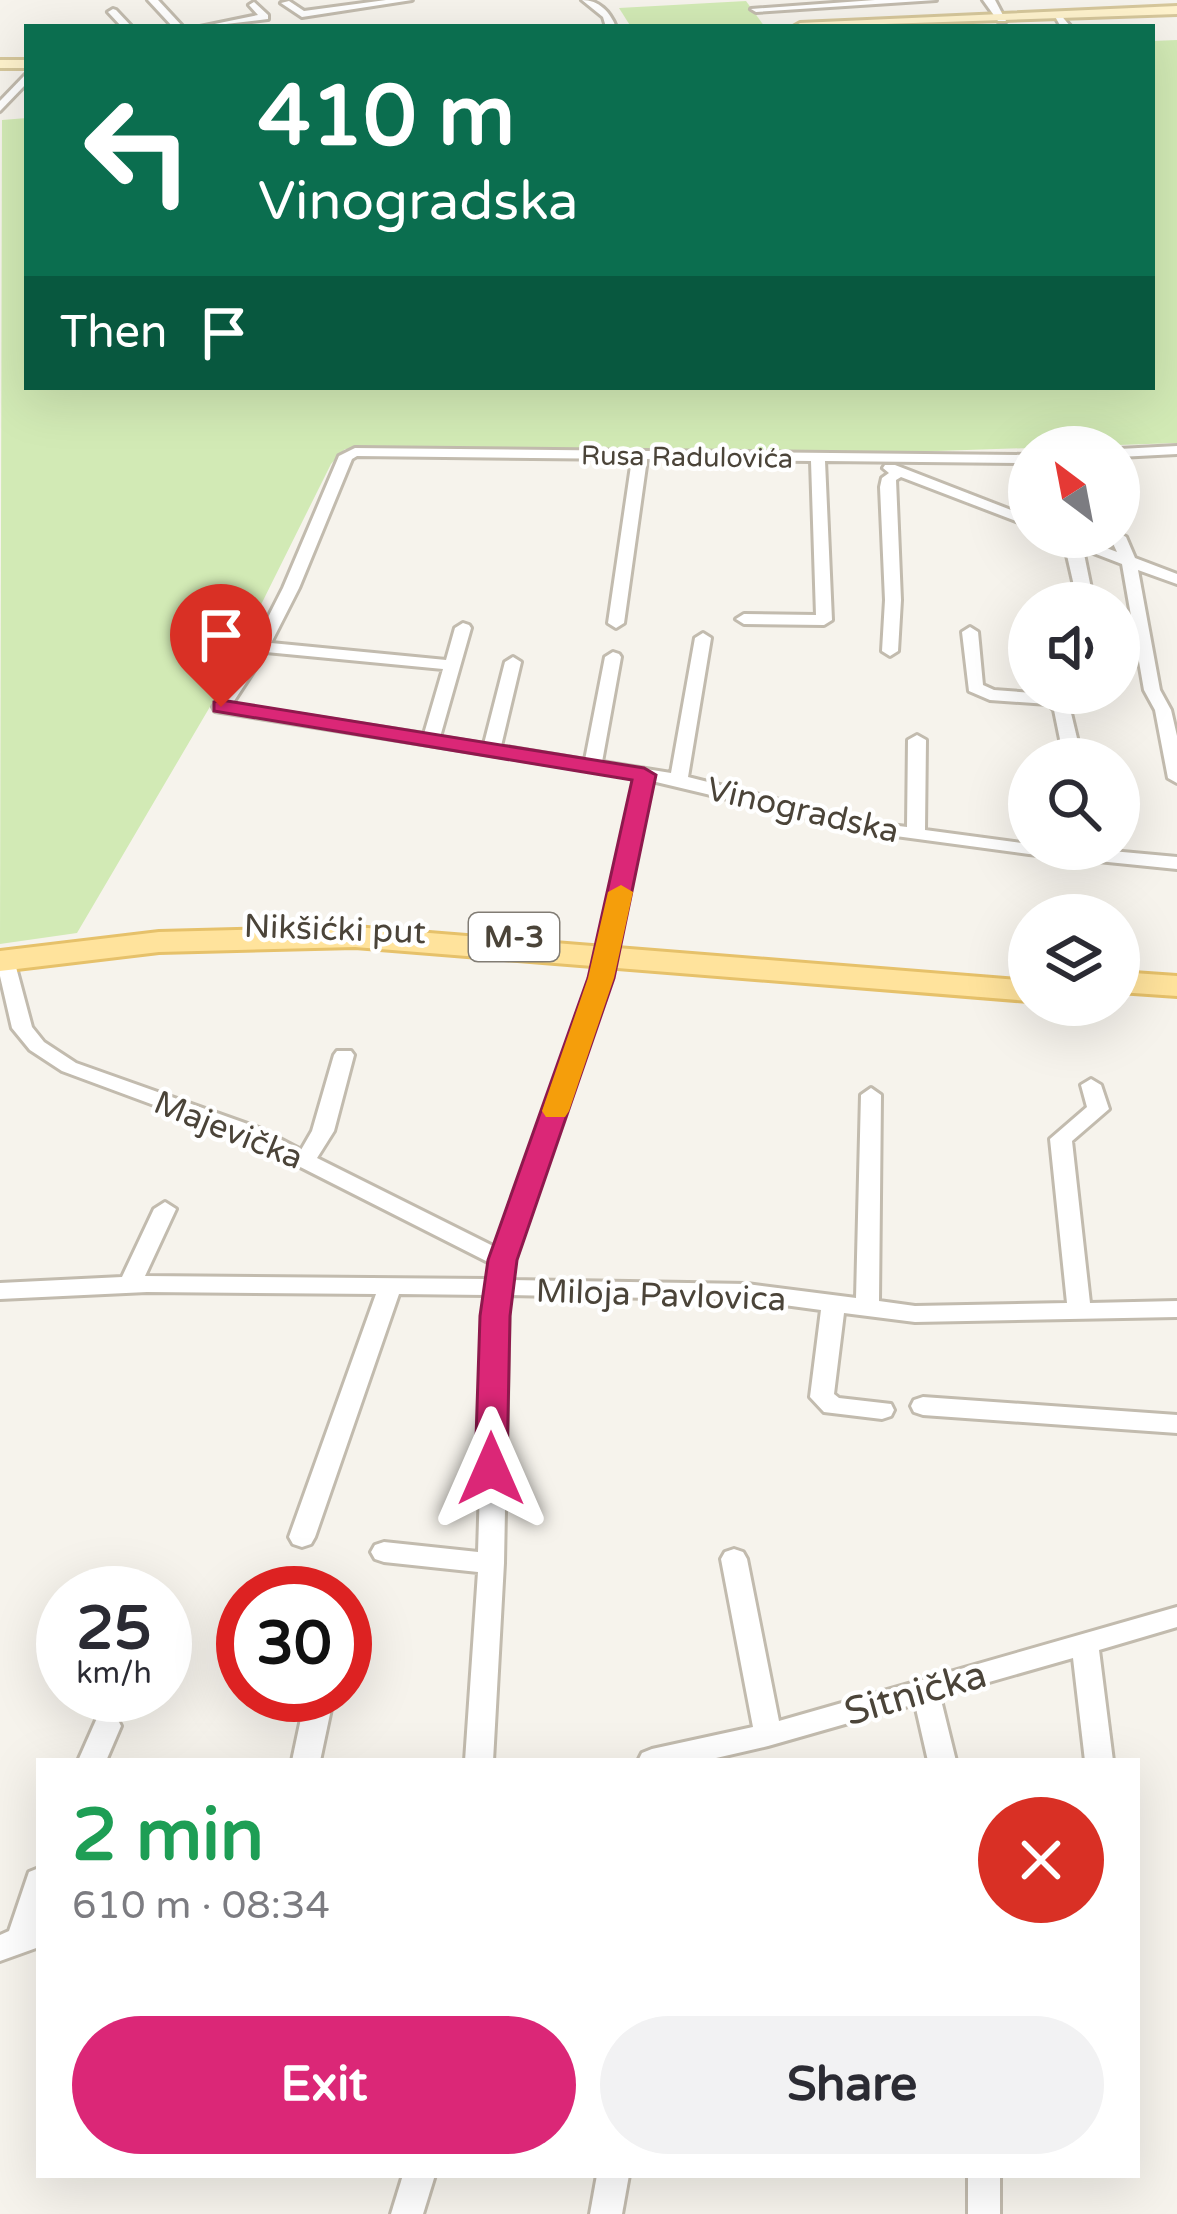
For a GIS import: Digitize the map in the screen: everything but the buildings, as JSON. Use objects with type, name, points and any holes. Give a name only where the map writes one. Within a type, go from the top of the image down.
[{"type":"main road","points":[[867,24],[1002,18],[1061,21],[1143,6],[1177,10]]},
{"type":"main road","points":[[2,955],[159,942],[335,937],[1008,975]]},
{"type":"main road","points":[[608,950],[1008,989]]},
{"type":"main road","points":[[1140,983],[1177,986]]},
{"type":"main road","points":[[1140,998],[1177,1000]]},
{"type":"street","points":[[153,0],[175,24]]},
{"type":"street","points":[[286,3],[302,14],[350,13],[407,0]]},
{"type":"street","points":[[587,0],[610,24]]},
{"type":"street","points":[[752,4],[931,0]]},
{"type":"street","points":[[989,0],[1002,18]]},
{"type":"street","points":[[225,24],[264,18],[254,5]]},
{"type":"street","points":[[112,12],[124,24]]},
{"type":"street","points":[[0,109],[24,80]]},
{"type":"street","points":[[0,95],[14,93]]},
{"type":"street","points":[[1140,452],[1172,450],[1177,469]]},
{"type":"street","name":"Rusa Radulovića","points":[[261,647],[346,456],[365,451],[1008,459]]},
{"type":"street","points":[[616,623],[640,456]]},
{"type":"street","points":[[744,619],[824,620],[818,459]]},
{"type":"street","points":[[881,459],[898,473],[1008,514]]},
{"type":"street","points":[[890,651],[893,600],[886,488],[888,479],[898,473]]},
{"type":"street","points":[[1121,558],[1177,579]]},
{"type":"street","points":[[1128,558],[1152,690],[1163,710],[1177,778]]},
{"type":"street","points":[[431,739],[463,628]]},
{"type":"street","points":[[970,632],[975,687],[990,695],[1053,699],[1063,709],[1069,738]]},
{"type":"street","points":[[679,780],[704,638]]},
{"type":"street","points":[[261,647],[451,665]]},
{"type":"street","name":"Vinogradska","points":[[261,647],[221,707],[679,780],[814,815],[1008,846]]},
{"type":"street","points":[[592,767],[614,657]]},
{"type":"street","points":[[491,750],[513,662]]},
{"type":"street","points":[[916,835],[917,740]]},
{"type":"street","points":[[479,1758],[502,1260],[608,950],[644,775]]},
{"type":"street","name":"Vinogradska","points":[[1140,858],[1177,862]]},
{"type":"street","name":"Majevička","points":[[2,955],[19,1022],[44,1052],[69,1067],[251,1133],[502,1260]]},
{"type":"street","points":[[307,1159],[323,1131],[344,1055]]},
{"type":"street","points":[[1079,1311],[1061,1139],[1098,1109],[1091,1085]]},
{"type":"street","points":[[867,1310],[871,1095]]},
{"type":"street","points":[[130,1284],[165,1209]]},
{"type":"street","name":"Miloja Pavlovica","points":[[0,1291],[130,1284],[499,1288],[747,1292],[867,1310],[936,1314],[1177,1309]]},
{"type":"street","points":[[302,1538],[390,1287]]},
{"type":"street","points":[[833,1304],[822,1397],[833,1406],[882,1410]]},
{"type":"street","points":[[923,1406],[1177,1424]]},
{"type":"street","points":[[384,1552],[491,1562]]},
{"type":"street","points":[[734,1558],[768,1735]]},
{"type":"street","name":"Sitnička","points":[[693,1756],[1177,1617]]},
{"type":"street","points":[[1085,1643],[1100,1758]]},
{"type":"street","points":[[925,1689],[941,1758]]},
{"type":"street","points":[[307,1758],[314,1722]]},
{"type":"street","points":[[93,1758],[107,1726]]},
{"type":"street","points":[[20,1936],[36,1890]]},
{"type":"street","points":[[407,2214],[418,2178]]},
{"type":"street","points":[[607,2214],[613,2178]]},
{"type":"street","points":[[984,2178],[984,2214]]},
{"type":"green space","points":[[746,1],[763,24],[629,24],[619,8]]},
{"type":"green space","points":[[1177,40],[1177,443],[1140,444],[1140,426],[1008,426],[1008,449],[850,454],[345,449],[331,464],[211,705],[77,933],[0,944],[2,120],[24,118],[24,390],[1155,390],[1155,41]]},
{"type":"slow traffic","points":[[556,1111],[601,978],[621,892]]},
{"type":"route","points":[[221,707],[644,775],[601,978],[502,1260],[495,1316],[491,1469]]}]
